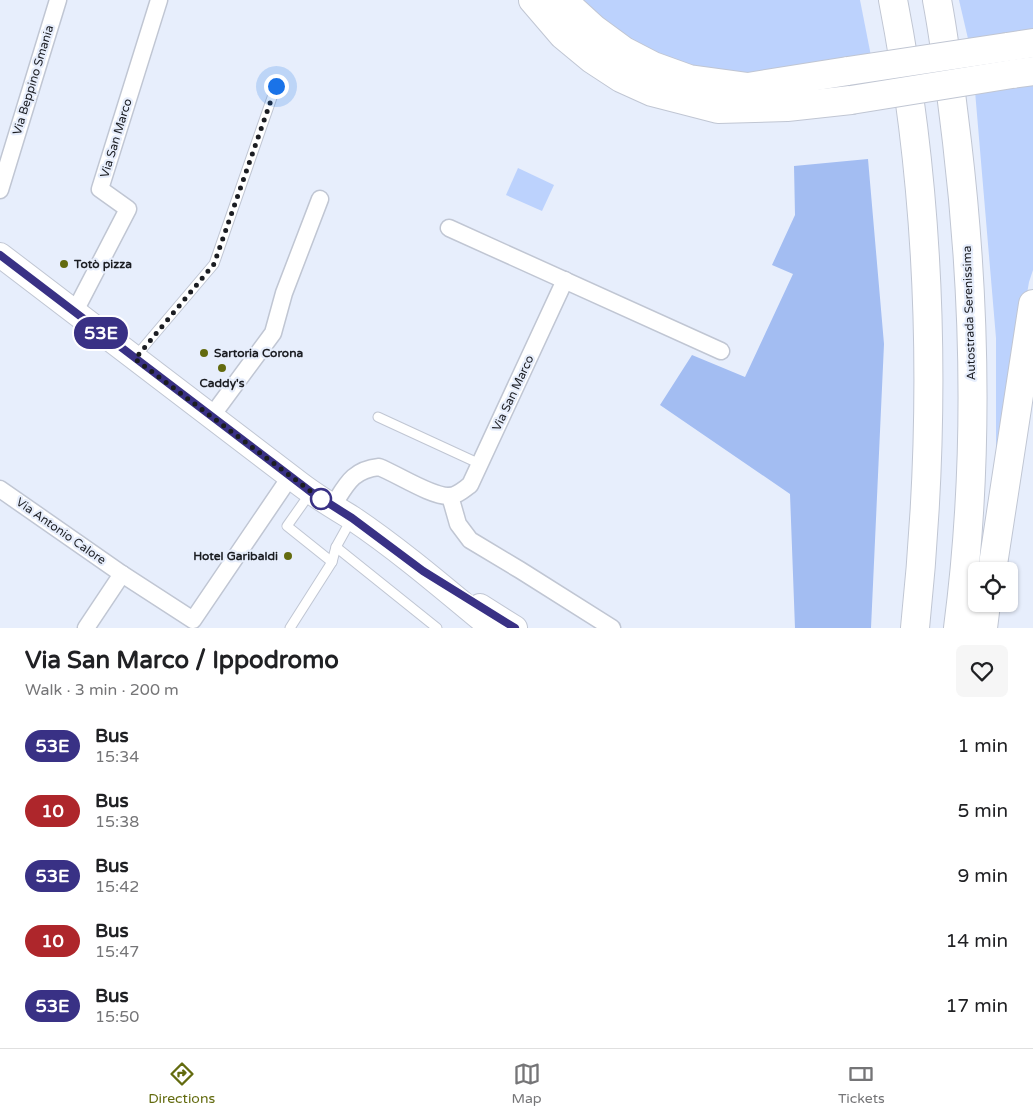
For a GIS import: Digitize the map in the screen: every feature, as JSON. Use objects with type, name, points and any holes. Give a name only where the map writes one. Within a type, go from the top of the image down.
[{"type":"highway","points":[[534,0],[562,35],[592,59],[621,78],[652,92],[718,109],[787,107],[851,100],[1023,72]]},
{"type":"highway","points":[[562,0],[594,29],[624,51],[653,66],[689,79],[748,87],[1020,45]]},
{"type":"highway","points":[[875,0],[884,46],[914,139]]},
{"type":"highway","points":[[893,0],[901,42],[914,139],[928,325],[928,438],[922,557],[915,628]]},
{"type":"highway","name":"Autostrada Serenissima","points":[[937,0],[946,47],[964,204],[971,325],[972,434],[967,536],[958,628]]},
{"type":"highway","points":[[993,562],[1033,304]]},
{"type":"highway","points":[[983,628],[985,612]]},
{"type":"main road","points":[[0,255],[290,477],[423,571],[515,628]]},
{"type":"main road","points":[[423,571],[492,628]]},
{"type":"street","name":"Via Beppino Smania","points":[[0,190],[58,0]]},
{"type":"street","name":"Via San Marco","points":[[74,313],[128,209],[100,189],[159,0]]},
{"type":"street","points":[[211,416],[273,333],[284,293],[320,199]]},
{"type":"street","points":[[449,228],[721,351]]},
{"type":"street","name":"Via San Marco","points":[[450,496],[461,492],[470,484],[565,280]]},
{"type":"street","points":[[342,513],[353,476],[369,468],[379,467],[437,494],[450,496],[458,524],[470,540],[612,628]]},
{"type":"street","name":"Via Antonio Calore","points":[[0,489],[196,624],[290,477]]},
{"type":"street","points":[[86,628],[122,574]]},
{"type":"lane","points":[[135,359],[214,264],[276,86]]},
{"type":"lane","points":[[378,417],[480,464]]},
{"type":"lane","points":[[311,492],[287,526],[332,562]]},
{"type":"lane","points":[[290,628],[332,562],[342,513]]},
{"type":"lane","points":[[336,547],[437,628]]},
{"type":"shaded area","points":[[576,0],[860,0],[871,56],[755,76],[704,70],[641,47]]},
{"type":"shaded area","points":[[959,0],[1033,0],[1033,35],[969,43]]},
{"type":"shaded area","points":[[1033,83],[1033,270],[1029,282],[1000,451],[996,451],[996,338],[975,91]]},
{"type":"shaded area","points":[[868,159],[884,344],[871,628],[795,628],[790,494],[660,405],[692,355],[745,377],[793,274],[772,265],[795,215],[794,166]]},
{"type":"shaded area","points":[[518,168],[554,185],[542,211],[506,195]]},
{"type":"bus line","name":"53E","points":[[0,255],[311,492],[352,518],[423,571],[515,628]]},
{"type":"place","name":"Totò pizza","points":[[64,264]]},
{"type":"place","name":"Sartoria Corona","points":[[204,353]]},
{"type":"place","name":"Caddy's","points":[[222,368]]},
{"type":"place","name":"Hotel Garibaldi","points":[[288,556]]},
{"type":"route","points":[[276,86],[214,264],[135,359],[321,499]]}]
